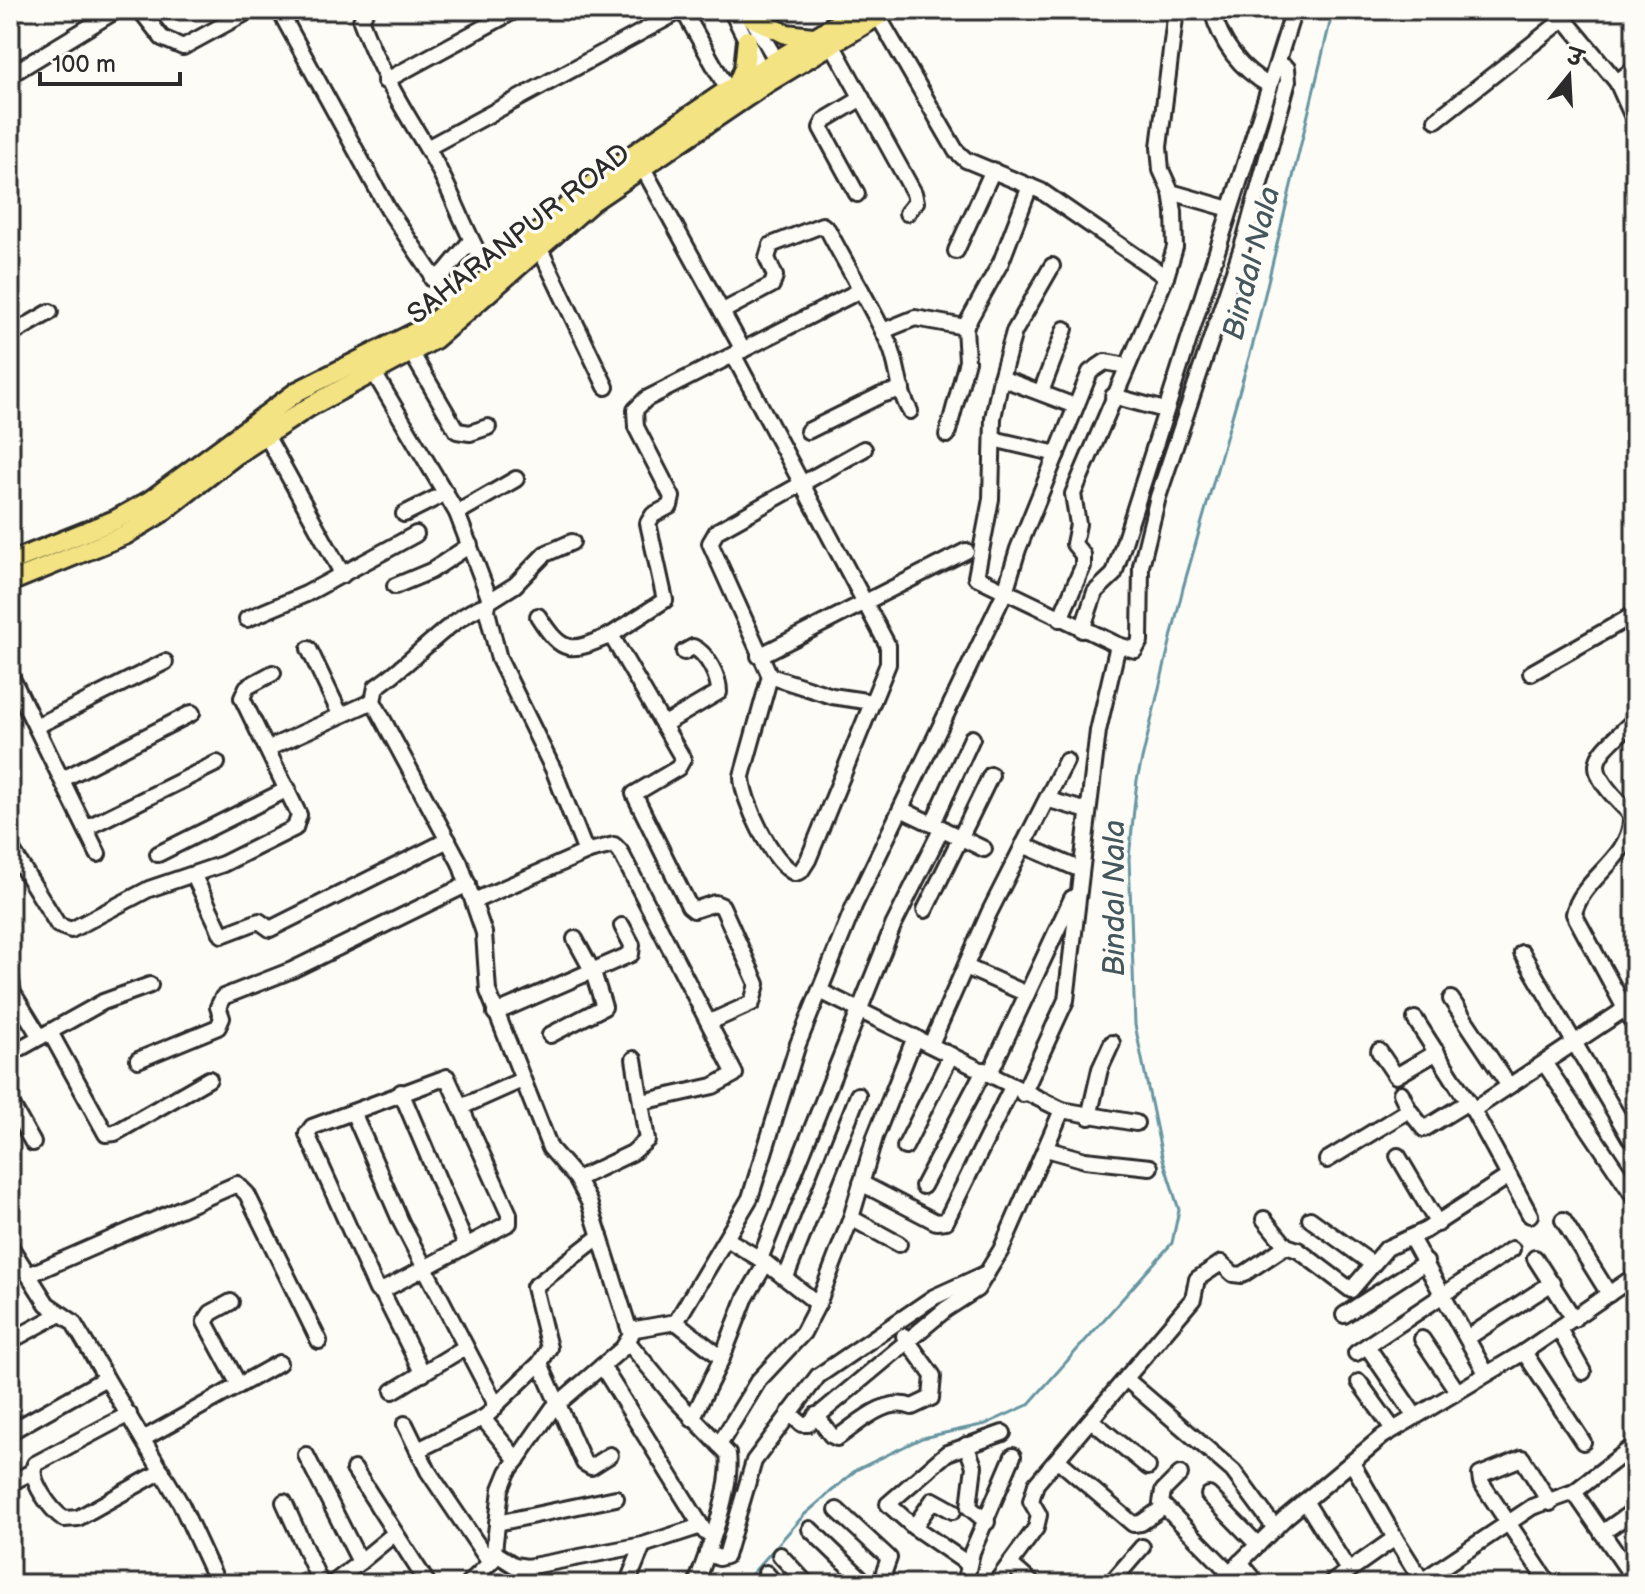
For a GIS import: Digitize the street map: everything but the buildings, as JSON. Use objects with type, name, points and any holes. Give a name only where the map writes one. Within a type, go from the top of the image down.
[{"type":"main road","name":"SAHARANPUR ROAD","points":[[10,582],[125,535],[266,435],[463,319],[540,249],[588,196],[643,168],[772,72],[813,37],[875,12]]},
{"type":"main road","name":"SAHARANPUR ROAD","points":[[10,562],[115,520],[151,500],[298,391],[428,326],[588,196],[732,88],[833,46],[875,12]]},
{"type":"main road","points":[[749,13],[786,34],[813,37]]},
{"type":"main road","points":[[732,88],[747,55],[747,40]]},
{"type":"street","points":[[10,75],[117,10]]},
{"type":"street","points":[[140,10],[162,38],[183,47],[251,10]]},
{"type":"street","points":[[279,10],[353,147],[432,279],[454,307]]},
{"type":"street","points":[[366,10],[361,21],[385,81],[427,148],[469,243],[491,276]]},
{"type":"street","points":[[385,81],[516,10]]},
{"type":"street","points":[[427,148],[682,10],[732,88]]},
{"type":"street","points":[[731,10],[747,40],[772,72]]},
{"type":"street","points":[[1060,619],[1083,566],[1083,555],[1074,544],[1078,524],[1073,494],[1166,277],[1175,247],[1171,192],[1161,170],[1159,147],[1176,10]]},
{"type":"street","points":[[1212,10],[1220,36],[1232,54],[1256,78],[1270,86]]},
{"type":"street","points":[[1082,630],[1095,592],[1114,574],[1294,10]]},
{"type":"street","points":[[875,12],[947,141],[966,160],[1030,186],[1166,277]]},
{"type":"street","points":[[749,13],[772,72]]},
{"type":"street","points":[[1436,120],[1561,15],[1617,82],[1635,122]]},
{"type":"street","points":[[833,46],[916,198],[907,213]]},
{"type":"street","points":[[1052,266],[1014,332],[1001,378],[986,537],[976,577],[1082,630],[1135,650],[1140,641],[1140,587],[1146,544],[1162,483],[1245,238],[1288,81],[1287,68],[1278,63]]},
{"type":"street","points":[[1617,82],[1635,68]]},
{"type":"street","points":[[857,194],[821,128],[825,120],[862,98]]},
{"type":"street","points":[[643,168],[723,311],[739,353],[800,484],[888,646],[889,656],[872,702],[805,866],[795,873],[783,864],[752,815],[742,788],[742,776],[770,676]]},
{"type":"street","points":[[956,251],[993,170]]},
{"type":"street","points":[[947,435],[967,361],[965,327],[1001,262],[1030,186]]},
{"type":"street","points":[[1171,192],[1230,209]]},
{"type":"street","points":[[723,311],[772,285],[775,276],[767,258],[771,245],[818,225],[828,230],[883,331],[910,411]]},
{"type":"street","points":[[432,279],[445,272],[469,243]]},
{"type":"street","points":[[540,249],[606,387]]},
{"type":"street","points":[[538,616],[554,641],[563,647],[578,650],[611,635],[665,600],[648,523],[653,515],[670,506],[672,497],[636,427],[635,410],[646,399],[861,290]]},
{"type":"street","points":[[10,335],[50,312]]},
{"type":"street","points":[[883,331],[915,318],[965,327]]},
{"type":"street","points":[[1041,392],[1065,329]]},
{"type":"street","points":[[411,352],[457,431],[470,433],[488,427]]},
{"type":"street","points":[[468,1584],[492,1558],[503,1481],[557,1404],[602,1366],[629,1336],[676,1322],[727,1239],[753,1188],[798,1044],[854,906],[903,810],[1005,592],[1075,406],[1097,364],[1105,362],[1127,366]]},
{"type":"street","points":[[373,371],[457,513],[489,602],[499,659],[554,771],[583,845],[589,851]]},
{"type":"street","points":[[1001,378],[1075,406]]},
{"type":"street","points":[[808,431],[881,395],[902,389]]},
{"type":"street","points":[[1113,396],[1165,410]]},
{"type":"street","points":[[266,435],[343,575]]},
{"type":"street","points":[[993,439],[1057,454]]},
{"type":"street","points":[[864,449],[717,531],[710,543],[770,676],[832,696],[872,702]]},
{"type":"street","points":[[457,513],[516,479]]},
{"type":"street","points":[[404,514],[446,493]]},
{"type":"street","points":[[247,619],[343,575],[416,534]]},
{"type":"street","points":[[572,542],[545,554],[515,585],[448,628],[408,666],[376,687],[373,701],[448,840],[468,884],[484,933],[488,991],[495,1013],[550,1148],[577,1179],[600,1236],[629,1336],[692,1419],[728,1454],[729,1465],[709,1547],[696,1584]]},
{"type":"street","points":[[395,586],[431,571],[470,545]]},
{"type":"street","points":[[759,656],[966,551]]},
{"type":"street","points":[[1531,673],[1635,614]]},
{"type":"street","points":[[611,635],[683,763],[637,790],[635,799],[689,906],[694,910],[715,903],[722,906],[757,984],[752,1003],[710,1022]]},
{"type":"street","points":[[861,1183],[936,1222],[946,1221],[1064,1008],[1073,955],[1078,887],[1098,731],[1118,645]]},
{"type":"street","points":[[663,725],[719,692],[716,677],[700,650],[693,647],[684,652]]},
{"type":"street","points":[[309,649],[340,714]]},
{"type":"street","points":[[37,726],[165,662]]},
{"type":"street","points":[[10,847],[38,896],[58,925],[67,930],[149,889],[194,876],[295,828],[299,815],[242,698],[247,687],[273,673]]},
{"type":"street","points":[[10,674],[98,854]]},
{"type":"street","points":[[269,748],[373,701]]},
{"type":"street","points":[[63,779],[192,713]]},
{"type":"street","points":[[1635,719],[1602,752],[1596,763],[1598,776],[1630,813],[1630,837],[1574,914],[1630,1003],[1635,1027]]},
{"type":"street","points":[[692,1419],[763,1261],[827,1086],[861,1011],[972,738]]},
{"type":"street","points":[[931,1044],[1023,845],[1049,800],[1066,761]]},
{"type":"street","points":[[86,828],[217,763]]},
{"type":"street","points":[[925,910],[991,775]]},
{"type":"street","points":[[158,854],[288,789]]},
{"type":"street","points":[[1049,800],[1088,811]]},
{"type":"street","points":[[903,810],[984,849]]},
{"type":"street","points":[[194,876],[222,935],[259,921],[270,929],[448,840]]},
{"type":"street","points":[[474,901],[589,851],[614,845],[620,851],[734,1068],[732,1077],[713,1086],[642,1102]]},
{"type":"street","points":[[1023,845],[1081,870]]},
{"type":"street","points":[[138,1060],[218,1027],[222,1018],[218,1007],[223,997],[292,970],[468,884]]},
{"type":"street","points":[[923,1186],[1027,994],[1078,887]]},
{"type":"street","points":[[495,1013],[631,954],[632,945],[622,926]]},
{"type":"street","points":[[550,1035],[603,1010],[593,972],[575,939]]},
{"type":"street","points":[[1522,953],[1630,1138]]},
{"type":"street","points":[[966,967],[1027,994]]},
{"type":"street","points":[[10,975],[10,987],[45,1035],[106,1134],[115,1133],[209,1079]]},
{"type":"street","points":[[10,1054],[103,1002],[150,985]]},
{"type":"street","points":[[820,991],[1062,1110],[1136,1123]]},
{"type":"street","points":[[1451,999],[1509,1086]]},
{"type":"street","points":[[1401,1093],[1409,1110],[1424,1129],[1545,1064],[1630,1003]]},
{"type":"street","points":[[1415,1019],[1471,1106],[1530,1215]]},
{"type":"street","points":[[719,1445],[758,1381],[803,1333],[818,1304],[851,1218],[875,1137],[915,1037]]},
{"type":"street","points":[[1089,1117],[1100,1069],[1112,1043]]},
{"type":"street","points":[[1379,1051],[1396,1076],[1437,1052]]},
{"type":"street","points":[[905,1147],[951,1055]]},
{"type":"street","points":[[577,1179],[644,1144],[647,1135],[634,1059]]},
{"type":"street","points":[[1545,1064],[1635,1198]]},
{"type":"street","points":[[381,1290],[506,1225],[510,1219],[447,1077],[312,1127],[307,1134],[373,1287],[381,1290],[423,1374]]},
{"type":"street","points":[[461,1107],[522,1080]]},
{"type":"street","points":[[401,1092],[466,1245]]},
{"type":"street","points":[[786,1277],[858,1095]]},
{"type":"street","points":[[10,1102],[33,1143]]},
{"type":"street","points":[[789,1413],[805,1425],[977,1289],[1062,1110]]},
{"type":"street","points":[[1327,1160],[1409,1110]]},
{"type":"street","points":[[353,1112],[464,1348],[490,1411],[517,1460]]},
{"type":"street","points":[[1046,1149],[1085,1160],[1150,1167]]},
{"type":"street","points":[[1398,1156],[1438,1224]]},
{"type":"street","points":[[1426,1262],[1339,1316],[1351,1290],[1387,1248],[1438,1224],[1509,1176]]},
{"type":"street","points":[[31,1274],[237,1184],[247,1194],[319,1341]]},
{"type":"street","points":[[851,1218],[899,1244]]},
{"type":"street","points":[[1264,1219],[1286,1246],[1298,1250],[1351,1290]]},
{"type":"street","points":[[1310,1219],[1371,1263]]},
{"type":"street","points":[[1563,1220],[1609,1294]]},
{"type":"street","points":[[418,1450],[490,1411],[540,1363],[548,1343],[534,1287],[600,1236]]},
{"type":"street","points":[[1411,1238],[1486,1373]]},
{"type":"street","points":[[727,1239],[786,1277],[818,1304]]},
{"type":"street","points":[[10,1246],[31,1274],[47,1304],[73,1322],[162,1471],[204,1548],[218,1584]]},
{"type":"street","points":[[995,1584],[1040,1520],[1031,1501],[1033,1488],[1193,1299],[1197,1279],[1221,1263],[1233,1274],[1242,1275],[1286,1246]]},
{"type":"street","points":[[1415,1416],[1361,1349],[1512,1249]]},
{"type":"street","points":[[1535,1258],[1574,1319]]},
{"type":"street","points":[[602,1366],[701,1526],[709,1547],[719,1558],[726,1556],[751,1467],[824,1370],[943,1292],[987,1273]]},
{"type":"street","points":[[1218,1584],[1305,1501],[1393,1429],[1524,1352],[1635,1276]]},
{"type":"street","points":[[1467,1338],[1552,1283]]},
{"type":"street","points":[[231,1302],[211,1313],[205,1322],[239,1385]]},
{"type":"street","points":[[10,1341],[60,1314]]},
{"type":"street","points":[[676,1322],[722,1358]]},
{"type":"street","points":[[816,1415],[831,1435],[837,1438],[881,1409],[903,1404],[917,1406],[931,1398],[933,1376],[896,1325]]},
{"type":"street","points":[[1559,1329],[1583,1372]]},
{"type":"street","points":[[1422,1339],[1457,1391]]},
{"type":"street","points":[[393,1391],[464,1348]]},
{"type":"street","points":[[1524,1352],[1583,1442]]},
{"type":"street","points":[[143,1439],[279,1363]]},
{"type":"street","points":[[540,1363],[586,1465],[594,1466],[610,1455]]},
{"type":"street","points":[[10,1432],[106,1378]]},
{"type":"street","points":[[1126,1379],[1233,1471],[1275,1528]]},
{"type":"street","points":[[1359,1382],[1393,1429]]},
{"type":"street","points":[[10,1483],[32,1472],[42,1459],[129,1414]]},
{"type":"street","points":[[1091,1420],[1148,1467]]},
{"type":"street","points":[[405,1424],[418,1450],[492,1558],[519,1567],[643,1545],[701,1526]]},
{"type":"street","points":[[968,1564],[914,1527],[889,1506],[889,1502],[947,1453],[1003,1433]]},
{"type":"street","points":[[966,1445],[974,1466],[969,1507],[987,1522]]},
{"type":"street","points":[[1352,1463],[1420,1582],[1537,1504],[1550,1503],[1574,1492],[1635,1445]]},
{"type":"street","points":[[306,1455],[360,1562]]},
{"type":"street","points":[[965,1584],[968,1564],[1013,1456]]},
{"type":"street","points":[[1549,1584],[1481,1482],[1483,1472],[1522,1458],[1550,1503]]},
{"type":"street","points":[[1058,1460],[1133,1524],[1141,1523],[1164,1507]]},
{"type":"street","points":[[354,1469],[428,1584]]},
{"type":"street","points":[[32,1472],[53,1511],[72,1520],[162,1471]]},
{"type":"street","points":[[1180,1474],[1160,1495],[1164,1507],[1258,1584]]},
{"type":"street","points":[[1574,1492],[1630,1578]]},
{"type":"street","points":[[1209,1495],[1258,1545]]},
{"type":"street","points":[[497,1523],[616,1498]]},
{"type":"street","points":[[914,1527],[933,1500],[953,1511]]},
{"type":"street","points":[[1305,1501],[1348,1570]]},
{"type":"street","points":[[284,1502],[321,1584]]},
{"type":"street","points":[[810,1529],[867,1584],[886,1580],[889,1558],[837,1510]]},
{"type":"street","points":[[1602,1533],[1635,1510]]},
{"type":"street","points":[[332,1584],[394,1534]]},
{"type":"street","points":[[1330,1584],[1395,1538]]},
{"type":"street","points":[[627,1584],[643,1545]]},
{"type":"street","points":[[1110,1584],[1142,1547]]},
{"type":"street","points":[[780,1555],[807,1584]]},
{"type":"street","points":[[1010,1564],[1033,1584]]},
{"type":"street","points":[[519,1567],[524,1584]]},
{"type":"waterway","name":"Bindal Nala","points":[[743,1584],[804,1515],[856,1470],[922,1438],[986,1424],[1028,1405],[1172,1243],[1179,1210],[1162,1156],[1135,1025],[1129,858],[1137,780],[1183,588],[1254,340],[1333,10]]}]
